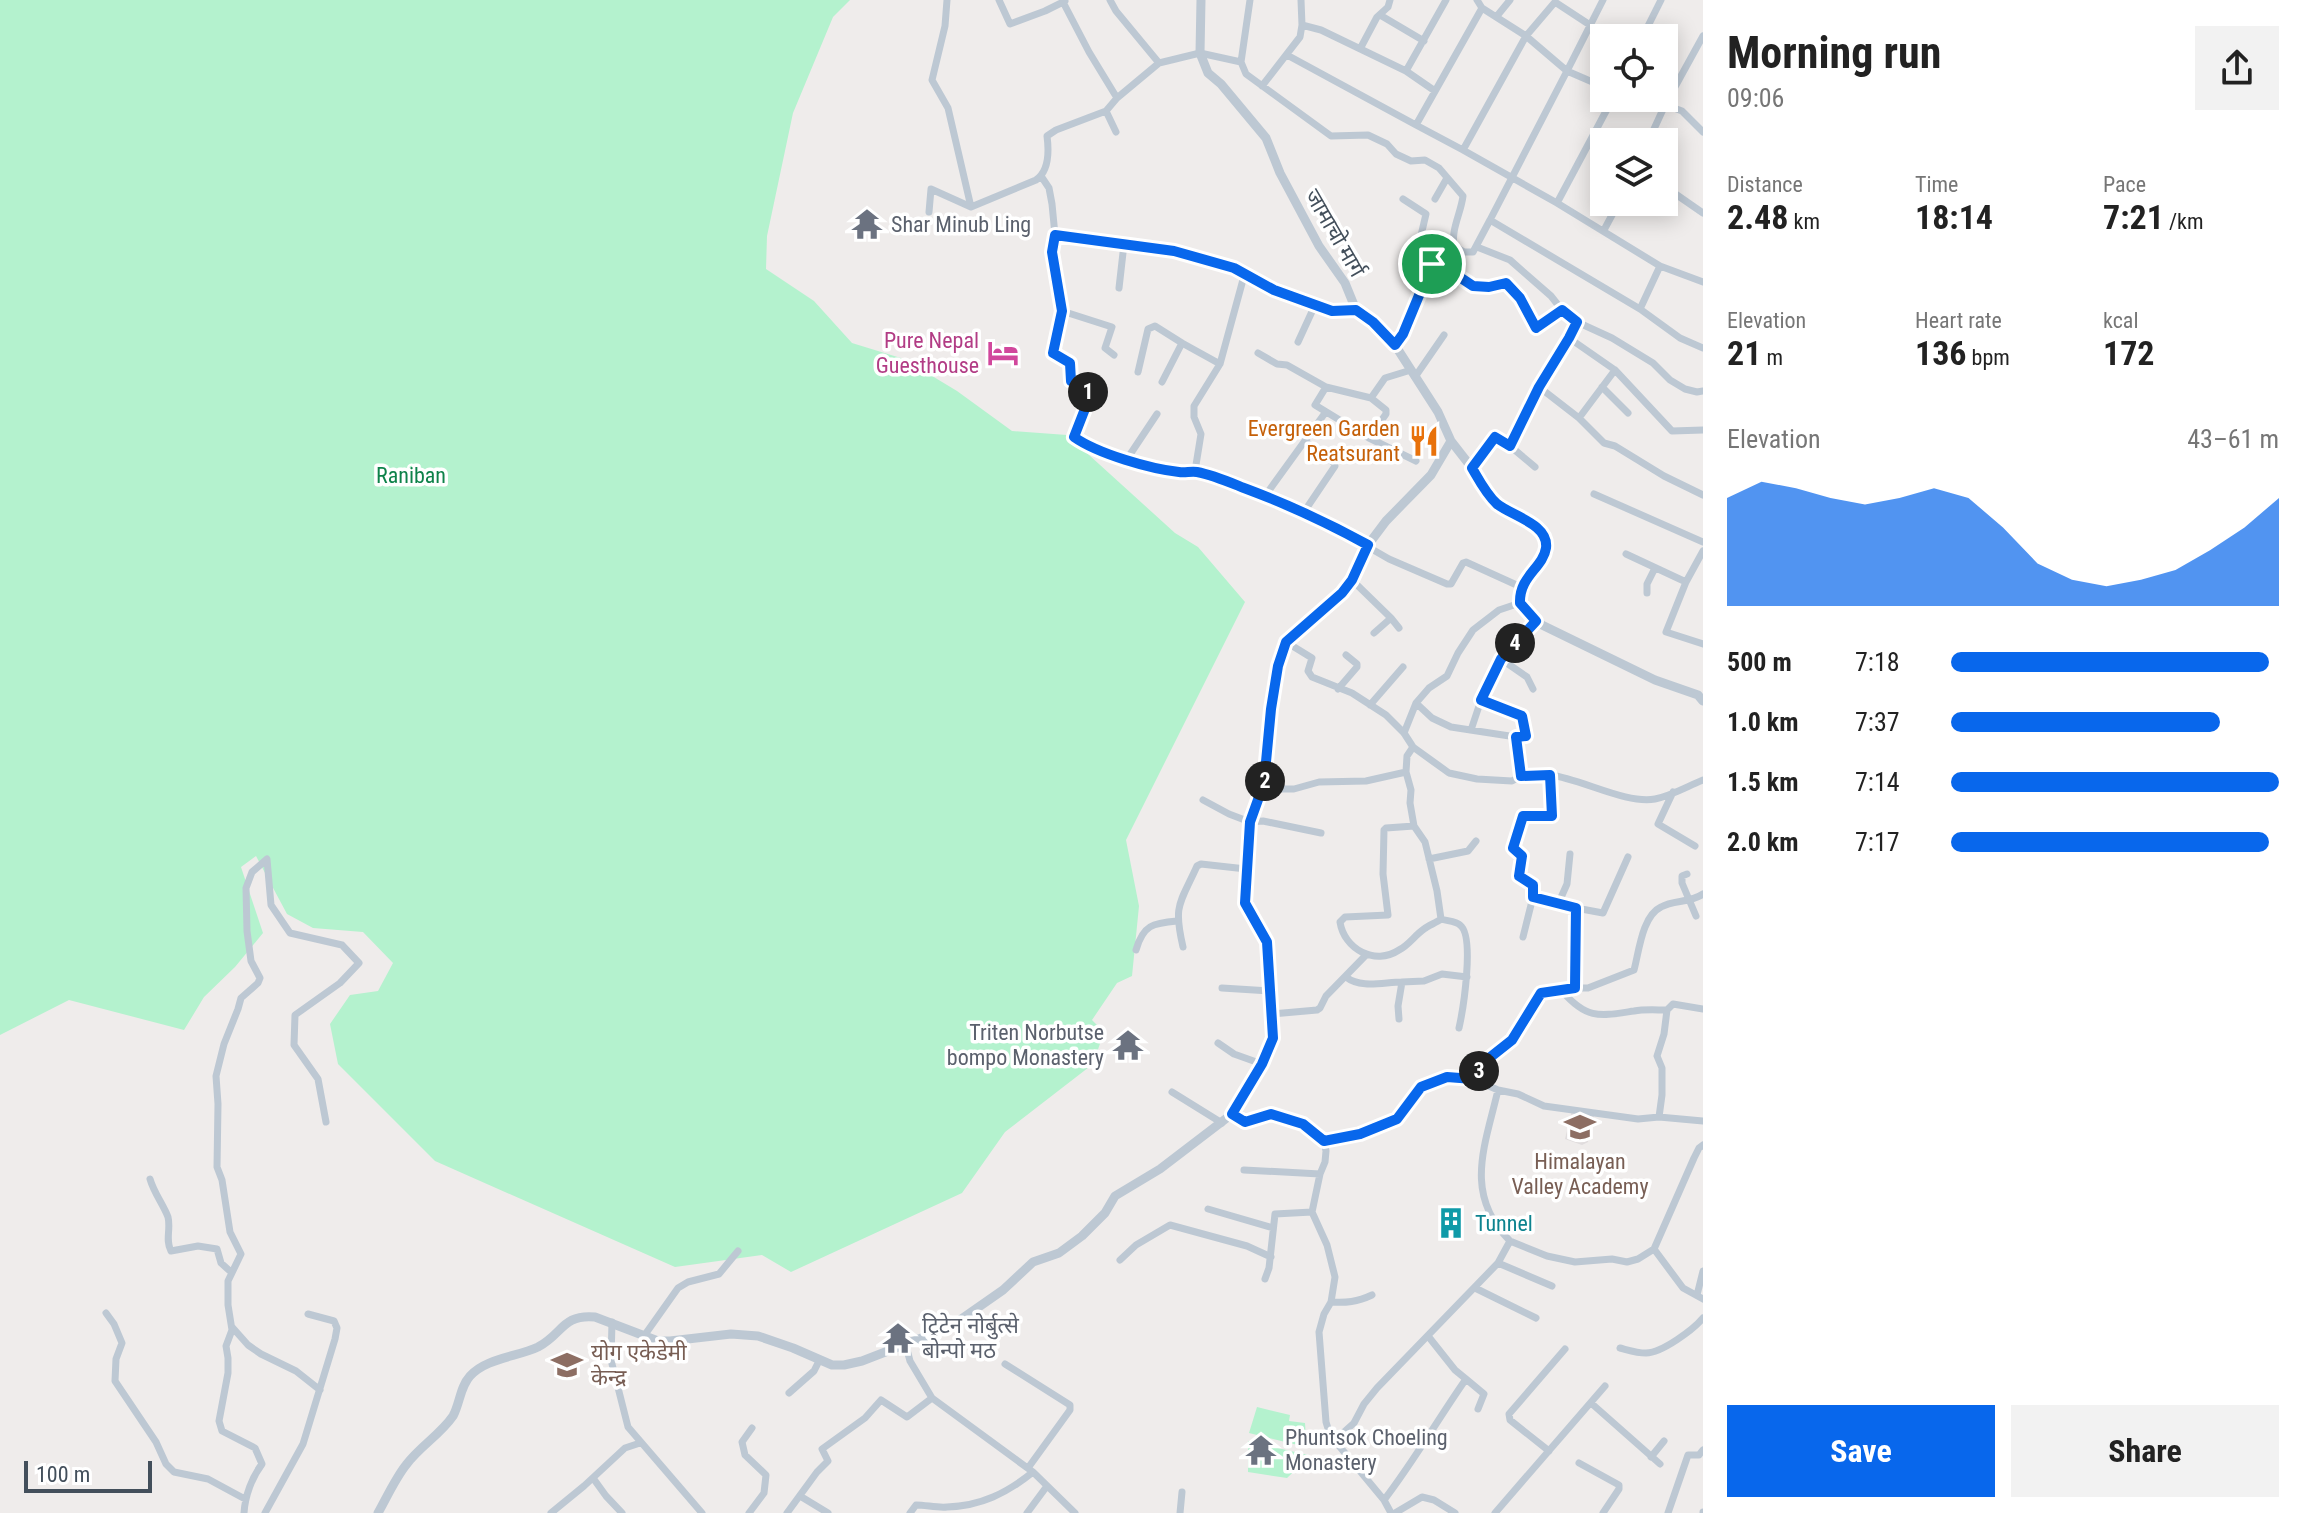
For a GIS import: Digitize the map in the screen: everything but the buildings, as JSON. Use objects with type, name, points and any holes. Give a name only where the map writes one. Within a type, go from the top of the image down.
[{"type":"street","points":[[947,0],[945,26],[932,80],[948,108],[971,207]]},
{"type":"street","points":[[999,0],[1010,24],[1065,1],[1089,52],[1117,98]]},
{"type":"street","points":[[1110,0],[1159,63]]},
{"type":"street","points":[[1200,53],[1201,0]]},
{"type":"street","points":[[1250,0],[1241,62],[1246,74],[1331,136],[1368,135],[1411,161],[1425,160],[1439,168],[1463,196],[1462,210],[1452,237],[1454,246],[1464,252],[1473,252],[1477,247],[1590,25],[1555,2],[1526,36],[1463,150]]},
{"type":"street","points":[[1262,86],[1300,37],[1301,0]]},
{"type":"street","points":[[1360,49],[1390,0]]},
{"type":"street","points":[[1406,71],[1446,0]]},
{"type":"street","points":[[1477,0],[1482,8],[1526,36],[1567,71],[1590,81]]},
{"type":"street","points":[[1497,16],[1510,0]]},
{"type":"street","points":[[1591,24],[1603,0]]},
{"type":"street","points":[[1649,24],[1661,0]]},
{"type":"street","points":[[1416,125],[1482,8]]},
{"type":"street","points":[[1380,15],[1424,41]]},
{"type":"street","points":[[1302,25],[1321,30],[1406,71],[1435,91]]},
{"type":"street","points":[[1678,85],[1699,53],[1703,36]]},
{"type":"street","points":[[929,212],[931,189],[971,207],[1041,176],[1050,152],[1047,136],[1106,111],[1159,63],[1200,53],[1241,62]]},
{"type":"street","name":"जामाचो मार्ग","points":[[1200,53],[1208,73],[1266,138],[1280,173],[1319,246],[1345,283],[1356,310],[1373,322],[1395,345],[1438,412],[1451,441],[1485,490],[1496,503],[1540,530],[1545,538],[1546,550],[1521,587]]},
{"type":"street","points":[[1287,55],[1557,203],[1660,266],[1703,282]]},
{"type":"street","points":[[1678,110],[1685,113],[1703,132]]},
{"type":"street","points":[[1106,111],[1116,132]]},
{"type":"street","points":[[1557,203],[1606,112]]},
{"type":"street","points":[[1041,176],[1049,188],[1055,235],[1052,252],[1062,311],[1053,353],[1070,363],[1071,381],[1086,387],[1090,396],[1074,437],[1084,444],[1145,467],[1183,473],[1195,471],[1265,496],[1304,512],[1389,559],[1447,584],[1451,584],[1466,562],[1521,587],[1520,603],[1536,621],[1615,662],[1698,695],[1703,701]]},
{"type":"street","points":[[1435,199],[1447,178]]},
{"type":"street","points":[[1678,196],[1703,213]]},
{"type":"street","points":[[1403,199],[1426,214],[1420,249],[1423,257],[1446,274],[1458,276],[1473,286],[1489,287],[1506,283],[1520,298],[1536,328],[1562,310]]},
{"type":"street","points":[[1604,230],[1612,216]]},
{"type":"street","points":[[1490,220],[1640,309],[1680,338],[1703,348]]},
{"type":"street","points":[[1055,235],[1174,251],[1234,268],[1274,290],[1332,311],[1356,310]]},
{"type":"street","points":[[1119,288],[1124,244]]},
{"type":"street","points":[[1477,247],[1510,260],[1577,322],[1612,338],[1653,363],[1670,380],[1685,389],[1703,391]]},
{"type":"street","points":[[1395,345],[1403,334],[1432,264]]},
{"type":"street","points":[[1640,309],[1660,266]]},
{"type":"street","points":[[1195,471],[1201,434],[1194,417],[1194,406],[1220,364],[1244,276]]},
{"type":"street","points":[[1298,342],[1315,305]]},
{"type":"street","points":[[1062,311],[1112,327],[1105,348],[1114,355]]},
{"type":"street","points":[[1510,446],[1539,387],[1577,322]]},
{"type":"street","points":[[1138,372],[1148,329],[1155,326],[1220,364]]},
{"type":"street","points":[[1371,398],[1385,378],[1413,374],[1444,335]]},
{"type":"street","points":[[1569,338],[1615,370],[1672,431],[1703,430]]},
{"type":"street","points":[[1162,382],[1182,343]]},
{"type":"street","points":[[1258,353],[1326,387],[1371,398],[1386,410],[1386,414],[1369,438]]},
{"type":"street","points":[[1579,418],[1615,370]]},
{"type":"street","points":[[1326,387],[1315,403],[1325,413],[1416,461]]},
{"type":"street","points":[[1539,387],[1579,418],[1604,443],[1615,446],[1703,495]]},
{"type":"street","points":[[1602,387],[1628,413]]},
{"type":"street","points":[[1265,496],[1325,413]]},
{"type":"street","points":[[1127,459],[1157,414]]},
{"type":"street","points":[[1472,468],[1495,437],[1535,467]]},
{"type":"street","points":[[1304,512],[1335,466],[1305,441]]},
{"type":"street","points":[[378,1513],[405,1466],[441,1432],[453,1415],[470,1376],[481,1367],[538,1347],[571,1319],[584,1316],[612,1322],[644,1336],[670,1341],[731,1334],[758,1336],[832,1365],[853,1364],[950,1327],[1003,1290],[1033,1262],[1059,1253],[1082,1236],[1105,1213],[1115,1196],[1160,1169],[1232,1114],[1262,1064],[1273,1038],[1267,942],[1245,903],[1250,822],[1264,783],[1278,666],[1286,642],[1342,593],[1352,580],[1368,545],[1386,521],[1431,475],[1451,441]]},
{"type":"street","points":[[1594,494],[1703,542]]},
{"type":"street","points":[[1703,551],[1686,582],[1666,632],[1703,644]]},
{"type":"street","points":[[1626,554],[1686,582]]},
{"type":"street","points":[[1647,593],[1647,584],[1655,568]]},
{"type":"street","points":[[1352,580],[1399,628]]},
{"type":"street","points":[[1404,733],[1416,703],[1429,688],[1447,676],[1473,630],[1499,610],[1520,603]]},
{"type":"street","points":[[1374,633],[1391,618]]},
{"type":"street","points":[[1471,730],[1481,700],[1501,659],[1536,621]]},
{"type":"street","points":[[1286,642],[1312,658],[1308,671],[1312,677],[1352,693],[1386,715],[1413,747],[1449,773],[1477,779],[1512,781],[1521,776],[1569,777],[1626,797],[1654,799],[1703,780]]},
{"type":"street","points":[[1338,689],[1357,667],[1346,655]]},
{"type":"street","points":[[1501,659],[1527,677],[1533,689]]},
{"type":"street","points":[[1370,705],[1403,667]]},
{"type":"street","points":[[1416,703],[1432,718],[1451,727],[1526,736],[1522,716],[1481,700]]},
{"type":"street","points":[[1516,737],[1521,776]]},
{"type":"street","points":[[1413,747],[1407,756],[1406,772],[1411,790],[1410,803],[1414,826],[1425,842],[1441,919]]},
{"type":"street","points":[[1264,783],[1275,789],[1294,789],[1319,782],[1366,781],[1406,772]]},
{"type":"street","points":[[1523,937],[1533,885],[1519,876],[1522,856],[1513,848],[1523,816],[1552,816],[1550,775]]},
{"type":"street","points":[[1673,792],[1658,824],[1695,846]]},
{"type":"street","points":[[1203,800],[1250,822],[1263,821],[1321,833]]},
{"type":"street","points":[[1414,826],[1384,830],[1383,874],[1388,915],[1345,917],[1340,922],[1341,931],[1350,944],[1366,955],[1397,952],[1441,919],[1463,927],[1467,977],[1459,1028]]},
{"type":"street","points":[[1429,859],[1468,851],[1476,841]]},
{"type":"street","points":[[1559,902],[1567,884],[1570,854]]},
{"type":"street","points":[[1533,897],[1603,913],[1628,857]]},
{"type":"street","points":[[244,1513],[245,1499],[262,1464],[255,1448],[222,1431],[219,1421],[228,1373],[226,1346],[232,1327],[228,1281],[241,1254],[230,1232],[217,1167],[216,1076],[241,998],[260,978],[251,961],[246,888],[252,872],[267,859],[271,905],[290,933],[342,945],[359,963],[340,983],[295,1015],[294,1045],[318,1079],[326,1122]]},
{"type":"street","points":[[1183,947],[1177,921],[1180,899],[1197,866],[1246,869]]},
{"type":"street","points":[[1687,874],[1681,879],[1696,916]]},
{"type":"street","points":[[1473,1079],[1488,1059],[1512,1040],[1541,993],[1588,988],[1634,970],[1649,919],[1660,907],[1689,901],[1703,894]]},
{"type":"street","points":[[1575,988],[1576,908]]},
{"type":"street","points":[[1136,950],[1147,928],[1160,922],[1177,921]]},
{"type":"street","points":[[1272,1014],[1317,1010],[1326,996],[1366,955]]},
{"type":"street","points":[[1346,977],[1353,982],[1365,983],[1424,981],[1442,974],[1467,977]]},
{"type":"street","points":[[1399,1019],[1402,982]]},
{"type":"street","points":[[1222,988],[1270,991]]},
{"type":"street","points":[[1562,991],[1573,1004],[1598,1015],[1667,1010]]},
{"type":"street","points":[[1659,1117],[1662,1068],[1657,1056],[1667,1010],[1673,1004],[1703,1009]]},
{"type":"street","points":[[1218,1043],[1234,1054],[1262,1064]]},
{"type":"street","points":[[1324,1141],[1360,1134],[1397,1119],[1421,1087],[1447,1077],[1473,1079],[1544,1106],[1638,1119],[1659,1117],[1703,1121]]},
{"type":"street","points":[[1498,1090],[1479,1167],[1485,1203],[1496,1227],[1510,1241],[1547,1256],[1575,1262],[1612,1259],[1627,1262],[1654,1249],[1694,1158],[1703,1145]]},
{"type":"street","points":[[1172,1092],[1222,1123]]},
{"type":"street","points":[[1232,1114],[1245,1122],[1271,1114],[1303,1124],[1324,1141],[1325,1162],[1312,1212],[1327,1245],[1335,1277],[1331,1302],[1319,1332],[1326,1422],[1330,1435],[1393,1513],[1422,1497],[1434,1500],[1455,1513]]},
{"type":"street","points":[[1244,1170],[1320,1174]]},
{"type":"street","points":[[150,1179],[168,1219],[168,1245],[171,1251],[198,1246],[217,1249],[221,1263],[231,1272]]},
{"type":"street","points":[[1208,1209],[1273,1228]]},
{"type":"street","points":[[1265,1279],[1271,1257],[1275,1214],[1312,1212]]},
{"type":"street","points":[[1120,1260],[1136,1245],[1170,1225],[1247,1246],[1271,1257]]},
{"type":"street","points":[[1334,1441],[1354,1423],[1377,1388],[1498,1263],[1510,1241]]},
{"type":"street","points":[[1654,1249],[1683,1288],[1700,1297],[1703,1271]]},
{"type":"street","points":[[644,1336],[678,1288],[688,1282],[719,1274],[738,1251]]},
{"type":"street","points":[[1498,1263],[1552,1286]]},
{"type":"street","points":[[1475,1288],[1536,1318]]},
{"type":"street","points":[[1331,1302],[1361,1301],[1372,1295]]},
{"type":"street","points":[[106,1313],[122,1343],[116,1359],[115,1381],[156,1442],[166,1464],[174,1472],[208,1479],[245,1499]]},
{"type":"street","points":[[265,1513],[303,1444],[337,1328],[334,1321],[308,1314]]},
{"type":"street","points":[[1620,1348],[1652,1352],[1686,1335],[1703,1318]]},
{"type":"street","points":[[612,1322],[611,1360],[628,1427],[702,1513]]},
{"type":"street","points":[[232,1327],[248,1345],[296,1371],[320,1390]]},
{"type":"street","points":[[1428,1336],[1455,1370],[1484,1394],[1478,1409]]},
{"type":"street","points":[[906,1346],[910,1361],[932,1398],[1031,1470],[1075,1513]]},
{"type":"street","points":[[1549,1451],[1510,1420],[1509,1414],[1565,1349]]},
{"type":"street","points":[[789,1393],[814,1371],[819,1361]]},
{"type":"street","points":[[910,1513],[916,1505],[944,1507],[975,1504],[1013,1488],[1031,1470],[1070,1410],[1070,1405],[1005,1364]]},
{"type":"street","points":[[1384,1500],[1412,1464],[1466,1379]]},
{"type":"street","points":[[1495,1513],[1605,1386]]},
{"type":"street","points":[[787,1513],[828,1461],[822,1449],[865,1418],[881,1400],[907,1417],[932,1398]]},
{"type":"street","points":[[1591,1403],[1660,1464]]},
{"type":"street","points":[[749,1513],[764,1493],[766,1475],[745,1455],[742,1442],[752,1428]]},
{"type":"street","points":[[1651,1457],[1664,1441]]},
{"type":"street","points":[[551,1513],[625,1448],[640,1443]]},
{"type":"street","points":[[1668,1513],[1688,1455],[1699,1455],[1703,1450]]},
{"type":"street","points":[[1579,1463],[1619,1485],[1603,1513]]},
{"type":"street","points":[[593,1478],[622,1513]]},
{"type":"street","points":[[1027,1513],[1047,1486]]},
{"type":"street","points":[[1180,1513],[1182,1492]]},
{"type":"street","points":[[800,1496],[828,1513]]},
{"type":"shaded area","name":"Himalayan Valley Academy","points":[[1572,1110],[1594,1116],[1588,1142],[1582,1145],[1565,1139]]},
{"type":"green space","name":"Raniban","points":[[0,0],[850,0],[833,17],[793,113],[767,236],[766,269],[814,301],[852,343],[904,359],[957,391],[1012,431],[1067,435],[1175,533],[1198,547],[1245,602],[1126,840],[1139,906],[1132,976],[1117,983],[1092,1020],[1104,1032],[1093,1064],[1005,1132],[962,1193],[791,1272],[762,1255],[675,1267],[435,1161],[338,1064],[330,1024],[350,995],[378,991],[393,963],[363,932],[313,928],[287,914],[256,856],[241,867],[263,933],[235,967],[204,997],[184,1030],[69,1000],[0,1035]]},
{"type":"green space","points":[[1257,1407],[1290,1415],[1289,1421],[1305,1423],[1306,1438],[1320,1437],[1322,1441],[1306,1447],[1249,1433]]},
{"type":"green space","points":[[1248,1441],[1308,1455],[1307,1459],[1287,1478],[1248,1472]]},
{"type":"place","name":"Shar Minub Ling","points":[[867,224]]},
{"type":"place","name":"Pure Nepal Guesthouse","points":[[1003,353]]},
{"type":"place","name":"Evergreen Garden Reatsurant","points":[[1424,441]]},
{"type":"place","name":"Triten Norbutse bompo Monastery","points":[[1128,1045]]},
{"type":"place","name":"Himalayan Valley Academy","points":[[1580,1127]]},
{"type":"place","name":"Tunnel","points":[[1451,1223]]},
{"type":"place","name":"ट्रिटेन नोर्बुत्से बोन्पो मठ","points":[[898,1338]]},
{"type":"place","name":"योग एकेडेमी केन्द्र","points":[[567,1365]]},
{"type":"place","name":"Phuntsok Choeling Monastery","points":[[1261,1450]]},
{"type":"route","points":[[1055,235],[1144,245],[1234,268],[1274,290],[1332,311],[1356,310],[1373,322],[1395,345],[1403,334],[1432,264],[1473,286],[1489,287],[1506,283],[1520,298],[1536,328],[1562,310],[1577,322],[1539,387],[1510,446],[1495,437],[1472,468],[1496,503],[1540,530],[1545,538],[1546,550],[1521,587],[1520,596],[1520,603],[1536,621],[1501,659],[1481,700],[1522,716],[1526,736],[1516,737],[1521,776],[1550,775],[1552,816],[1523,816],[1513,848],[1522,856],[1519,876],[1533,885],[1533,897],[1576,908],[1575,988],[1541,993],[1512,1040],[1488,1059],[1473,1079],[1447,1077],[1421,1087],[1397,1119],[1360,1134],[1324,1141],[1303,1124],[1271,1114],[1245,1122],[1232,1114],[1262,1064],[1273,1038],[1267,942],[1245,903],[1247,844],[1250,822],[1264,783],[1271,709],[1278,666],[1286,642],[1342,593],[1352,580],[1368,545],[1325,522],[1218,478],[1195,471],[1183,473],[1145,467],[1084,444],[1074,437],[1090,396],[1086,387],[1071,381],[1070,363],[1053,353],[1062,311],[1052,245],[1055,235]]}]
